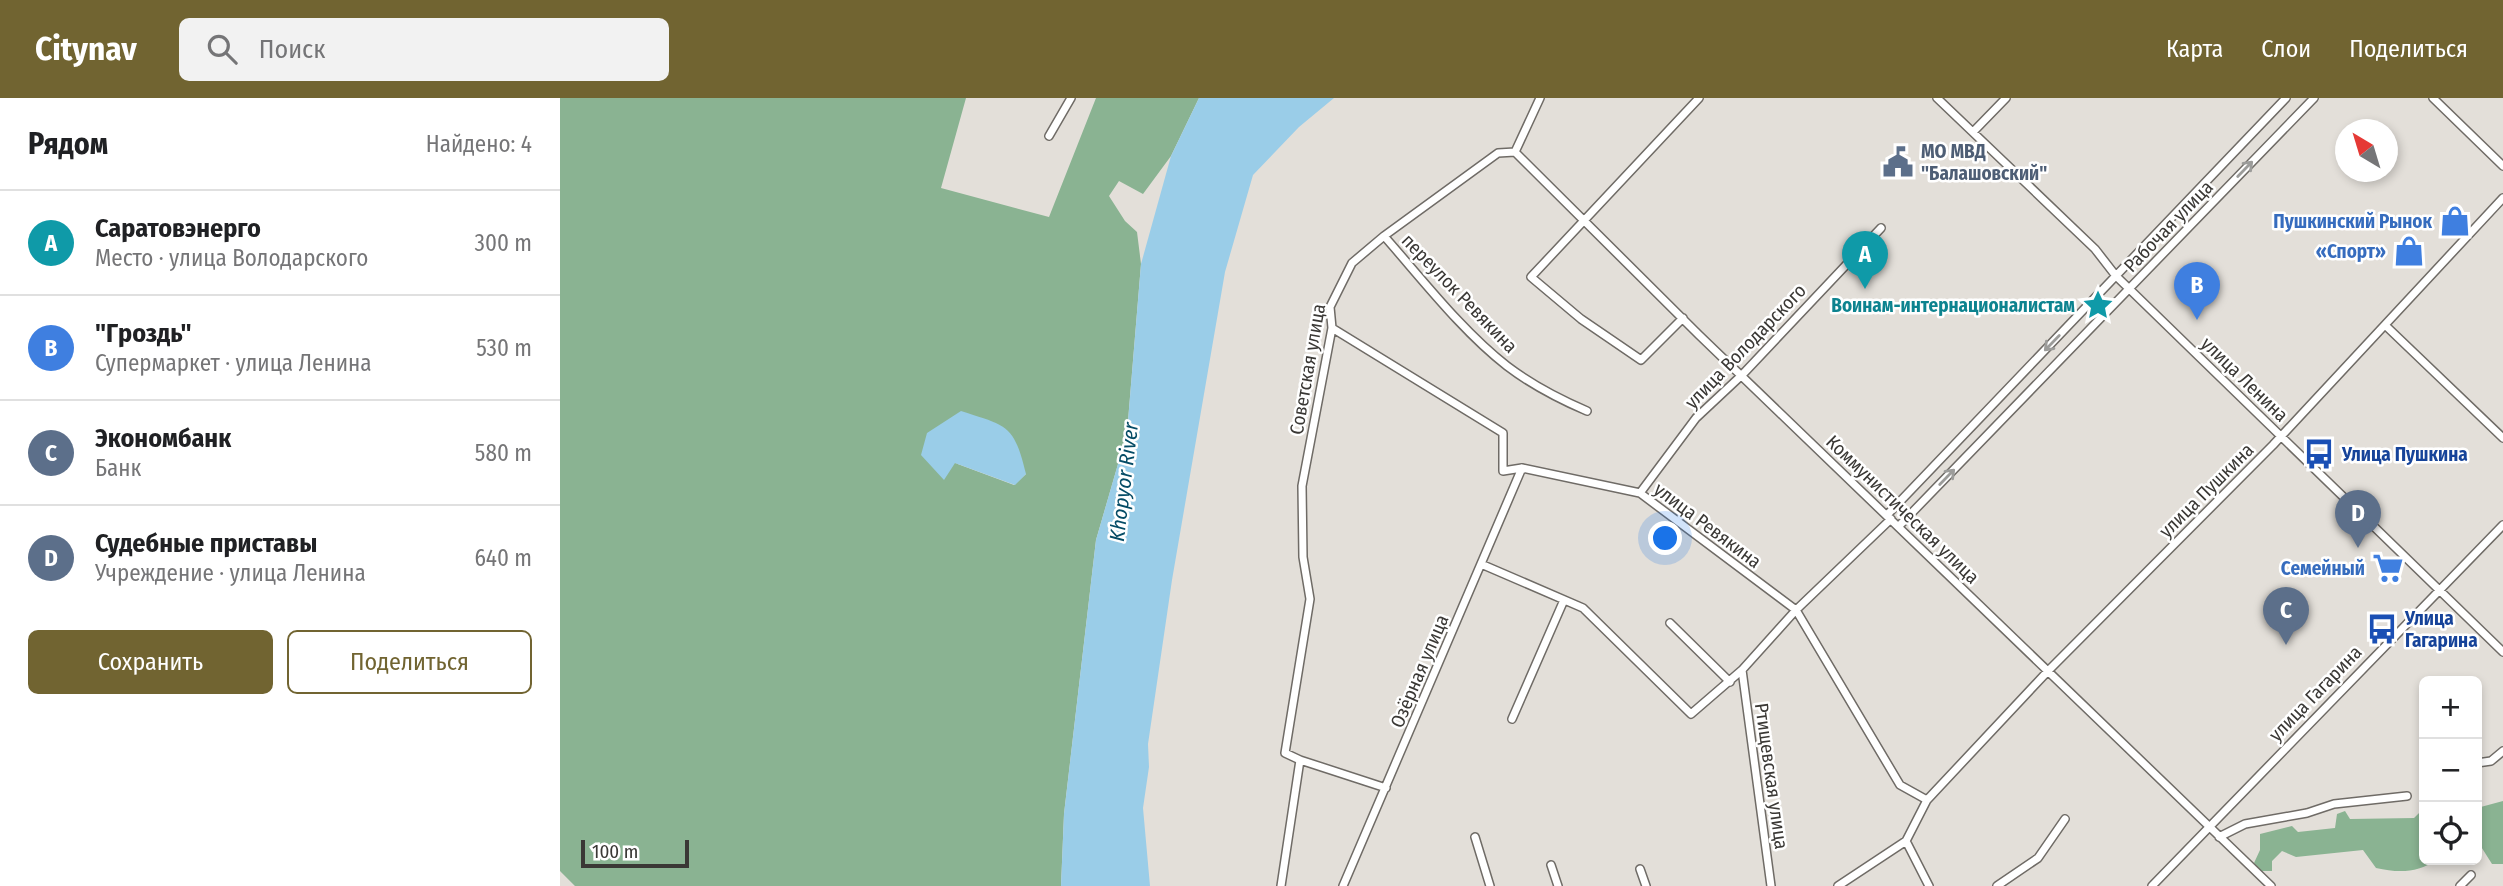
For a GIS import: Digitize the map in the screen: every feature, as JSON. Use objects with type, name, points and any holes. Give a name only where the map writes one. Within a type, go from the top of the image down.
[{"type":"street","points":[[1049,136],[1071,98]]},
{"type":"street","points":[[1516,152],[1540,98]]},
{"type":"street","points":[[1683,318],[1641,360],[1581,319],[1531,277],[1699,98]]},
{"type":"street","name":"улица Ленина","points":[[1937,98],[2095,249],[2116,276],[2503,652]]},
{"type":"street","points":[[1973,132],[2006,98]]},
{"type":"street","name":"Рабочая улица","points":[[1889,517],[2286,98]]},
{"type":"street","name":"Рабочая улица","points":[[1899,526],[2314,98]]},
{"type":"street","points":[[2433,98],[2503,166]]},
{"type":"street","name":"Коммунистическая улица","points":[[1516,152],[2047,672],[2271,886]]},
{"type":"street","name":"Советская улица","points":[[1300,760],[1285,753],[1310,599],[1303,557],[1302,486],[1332,328],[1330,307],[1352,263],[1384,236],[1498,153],[1516,152]]},
{"type":"street","name":"улица Пушкина","points":[[1927,800],[2047,672],[2282,436],[2503,198]]},
{"type":"street","name":"улица Володарского","points":[[1640,493],[1696,418],[1743,374],[1881,228]]},
{"type":"street","name":"переулок Ревякина","points":[[1384,236],[1437,296],[1506,365],[1552,396],[1587,411]]},
{"type":"street","points":[[2386,326],[2503,438]]},
{"type":"street","name":"улица Ревякина","points":[[1332,328],[1503,433],[1503,471],[1522,468],[1640,493],[1796,610],[1900,785],[1927,800]]},
{"type":"street","name":"Озёрная улица","points":[[1343,886],[1522,468]]},
{"type":"street","points":[[1482,564],[1583,608],[1691,714],[1730,682],[1796,610],[1889,517]]},
{"type":"street","name":"улица Гагарина","points":[[2155,885],[2208,825],[2503,525]]},
{"type":"street","points":[[1512,719],[1564,600]]},
{"type":"street","points":[[1670,622],[1730,682]]},
{"type":"street","name":"Ртищевская улица","points":[[1742,670],[1771,886]]},
{"type":"street","points":[[2482,763],[2491,761],[2503,751]]},
{"type":"street","points":[[1281,886],[1300,760],[1386,788]]},
{"type":"street","points":[[2219,836],[2245,824],[2307,813],[2334,804],[2407,796]]},
{"type":"street","points":[[1838,886],[1906,841],[1927,800]]},
{"type":"street","points":[[1997,886],[2038,858],[2065,820]]},
{"type":"street","points":[[1475,837],[1490,886]]},
{"type":"street","points":[[1906,841],[1929,886]]},
{"type":"street","points":[[1551,865],[1558,886]]},
{"type":"street","points":[[1640,869],[1646,886]]},
{"type":"street","points":[[2460,886],[2471,875]]},
{"type":"green space","points":[[560,98],[966,98],[941,188],[1049,217],[1096,98],[1199,98],[1171,156],[1143,194],[1119,181],[1109,196],[1125,221],[1137,232],[1141,264],[1127,433],[1096,540],[1064,814],[1061,886],[575,886],[560,871]],"holes":[[[955,463],[1026,474],[1014,485]]]},
{"type":"green space","points":[[2503,801],[2503,864],[2492,864],[2482,848],[2482,807]]},
{"type":"green space","points":[[2345,811],[2350,819],[2414,818],[2419,813],[2419,865],[2426,865],[2415,870],[2392,871],[2376,868],[2363,850],[2296,857],[2282,851],[2272,861],[2272,871],[2260,871],[2254,863],[2260,850],[2260,834],[2292,826],[2298,832],[2335,828],[2337,814]]},
{"type":"water","name":"Khopyor River","points":[[1199,98],[1334,98],[1299,127],[1253,175],[1225,272],[1172,580],[1148,744],[1149,767],[1143,808],[1150,886],[1061,886],[1064,814],[1096,540],[1127,433],[1141,264],[1171,156]]},
{"type":"water","points":[[961,411],[999,424],[1012,436],[1026,474],[1015,485],[955,463],[944,480],[921,455],[927,433]]},
{"type":"place","name":"МО МВД \"Балашовский\"","points":[[1898,162]]},
{"type":"place","name":"Пушкинский Рынок","points":[[2455,221]]},
{"type":"place","name":"«Спорт»","points":[[2409,251]]},
{"type":"place","name":"Саратовэнерго","points":[[1865,289]]},
{"type":"place","name":"Воинам-интернационалистам","points":[[2098,305]]},
{"type":"place","name":"\"Гроздь\"","points":[[2197,320]]},
{"type":"place","name":"Улица Пушкина","points":[[2319,454]]},
{"type":"place","name":"Судебные приставы","points":[[2358,548]]},
{"type":"place","name":"Семейный","points":[[2388,568]]},
{"type":"place","name":"Улица Гагарина","points":[[2382,629]]},
{"type":"place","name":"Экономбанк","points":[[2286,645]]}]
